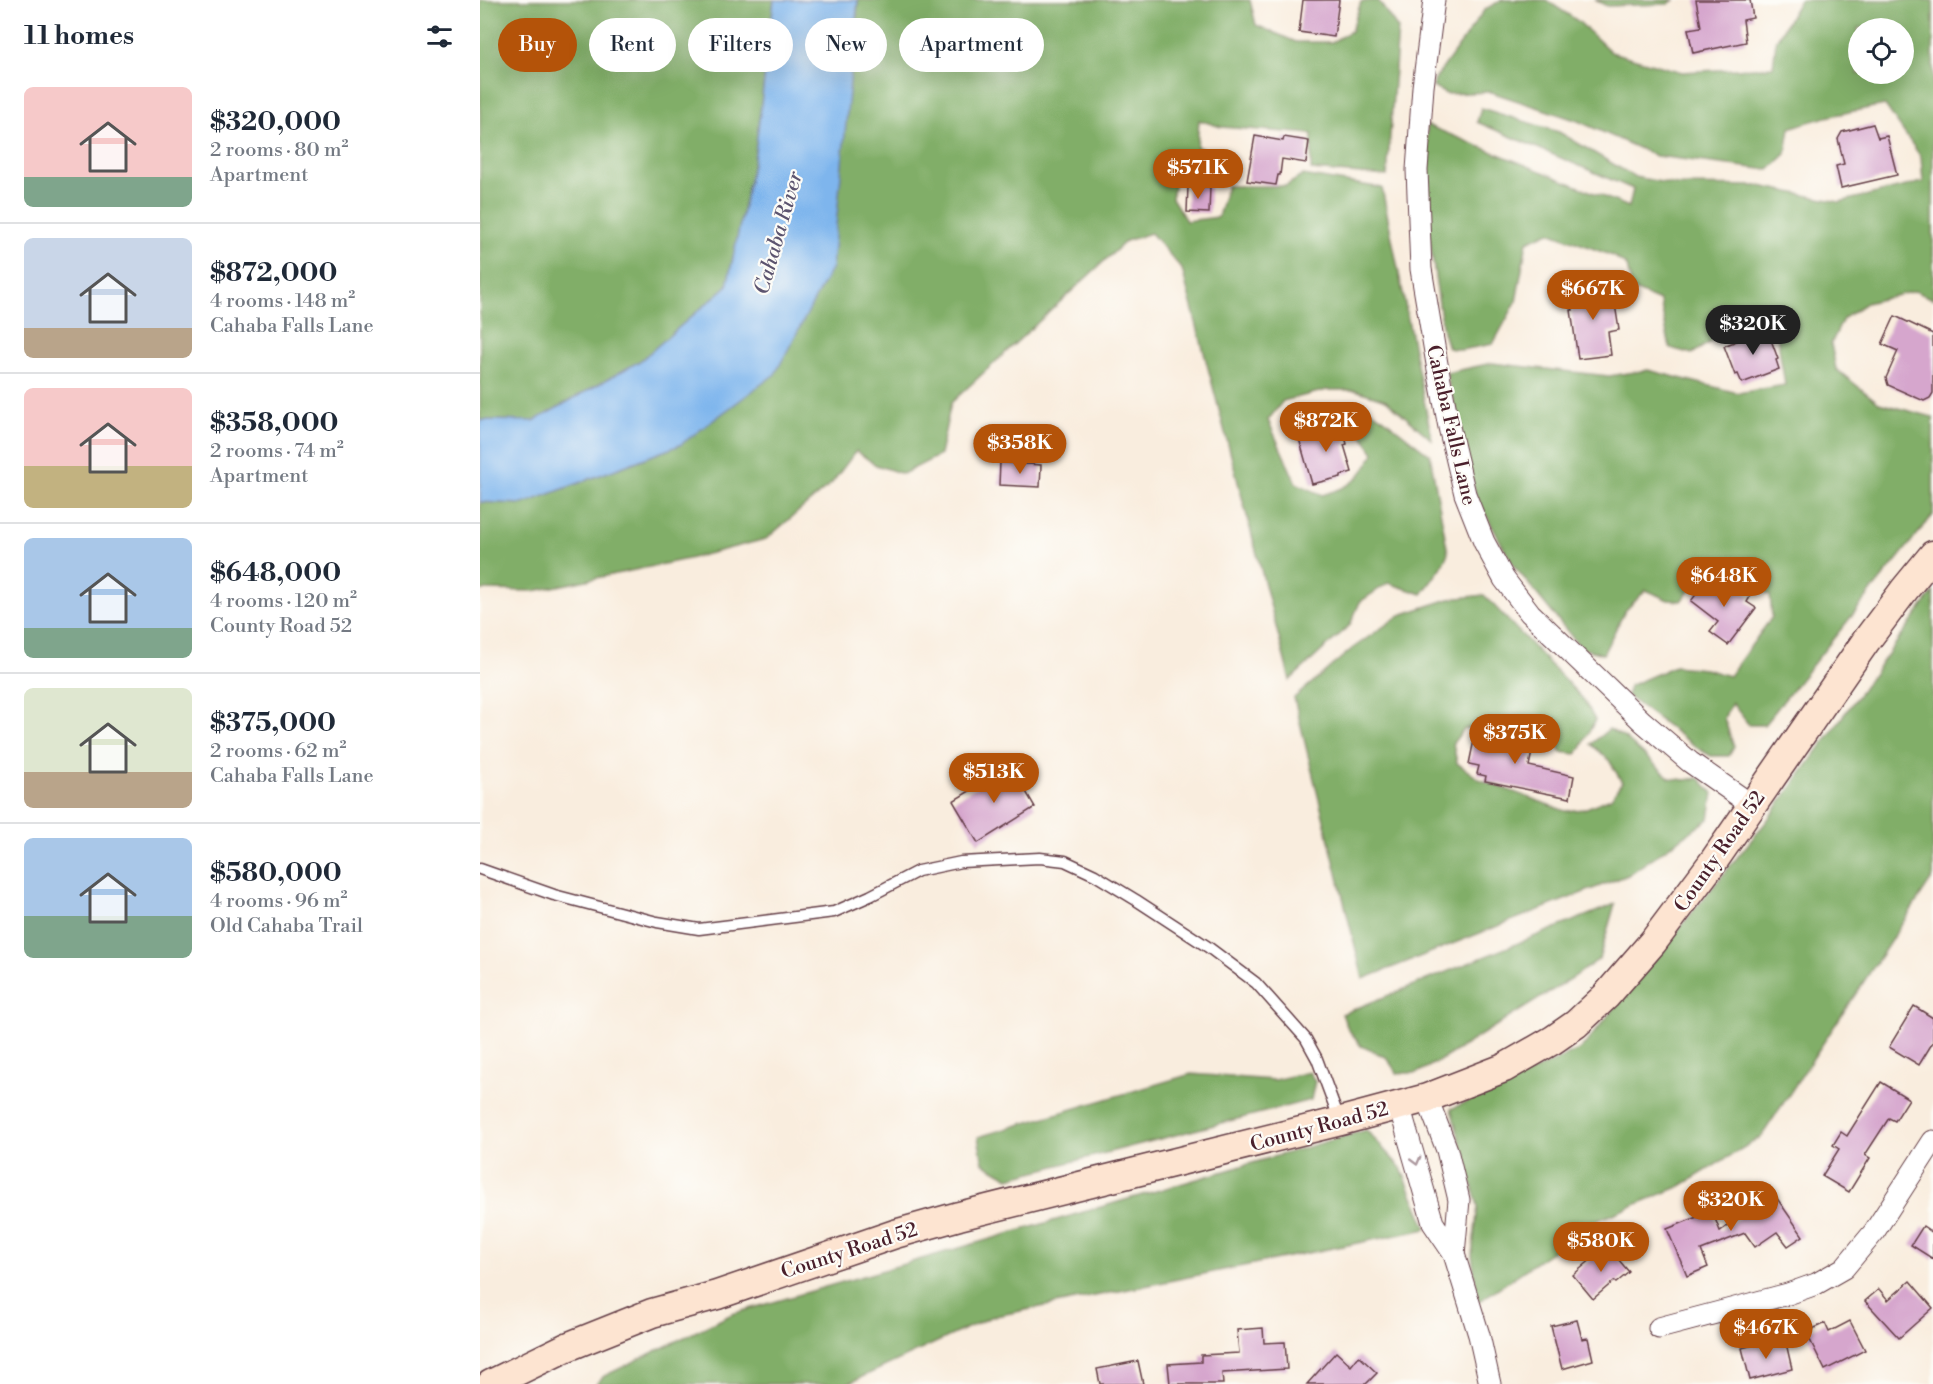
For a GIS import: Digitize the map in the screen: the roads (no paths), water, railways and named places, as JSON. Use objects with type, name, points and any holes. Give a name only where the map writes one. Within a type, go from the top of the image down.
[{"type":"main road","name":"County Road 52","points":[[491,1384],[567,1347],[652,1313],[717,1295],[884,1238],[959,1216],[1427,1098],[1504,1068],[1553,1040],[1576,1024],[1606,996],[1653,942],[1713,862],[1866,641],[1933,555]]},
{"type":"street","name":"Cahaba Falls Lane","points":[[1434,0],[1417,170],[1421,268],[1437,364],[1465,494],[1485,542],[1504,579],[1530,613],[1642,722],[1690,762],[1743,799],[1755,800]]},
{"type":"street","points":[[1427,1098],[1447,1150],[1460,1200],[1454,1254]]},
{"type":"street","points":[[1399,1105],[1433,1223],[1454,1254],[1479,1335],[1490,1384]]},
{"type":"street","points":[[1659,1328],[1788,1294],[1816,1284],[1844,1268],[1874,1232],[1933,1140]]},
{"type":"lane","points":[[480,869],[554,895],[657,922],[699,929],[834,912],[918,871],[961,862],[1040,858],[1065,861],[1095,875],[1136,900],[1208,947],[1256,983],[1306,1039],[1317,1059],[1341,1121]]},
{"type":"water","name":"Cahaba River","points":[[774,0],[858,0],[856,18],[805,18],[805,72],[851,72],[832,267],[775,374],[680,445],[523,504],[480,502],[480,420],[534,421],[640,361],[727,286],[755,153],[765,72],[793,72],[793,18],[772,18]]}]
